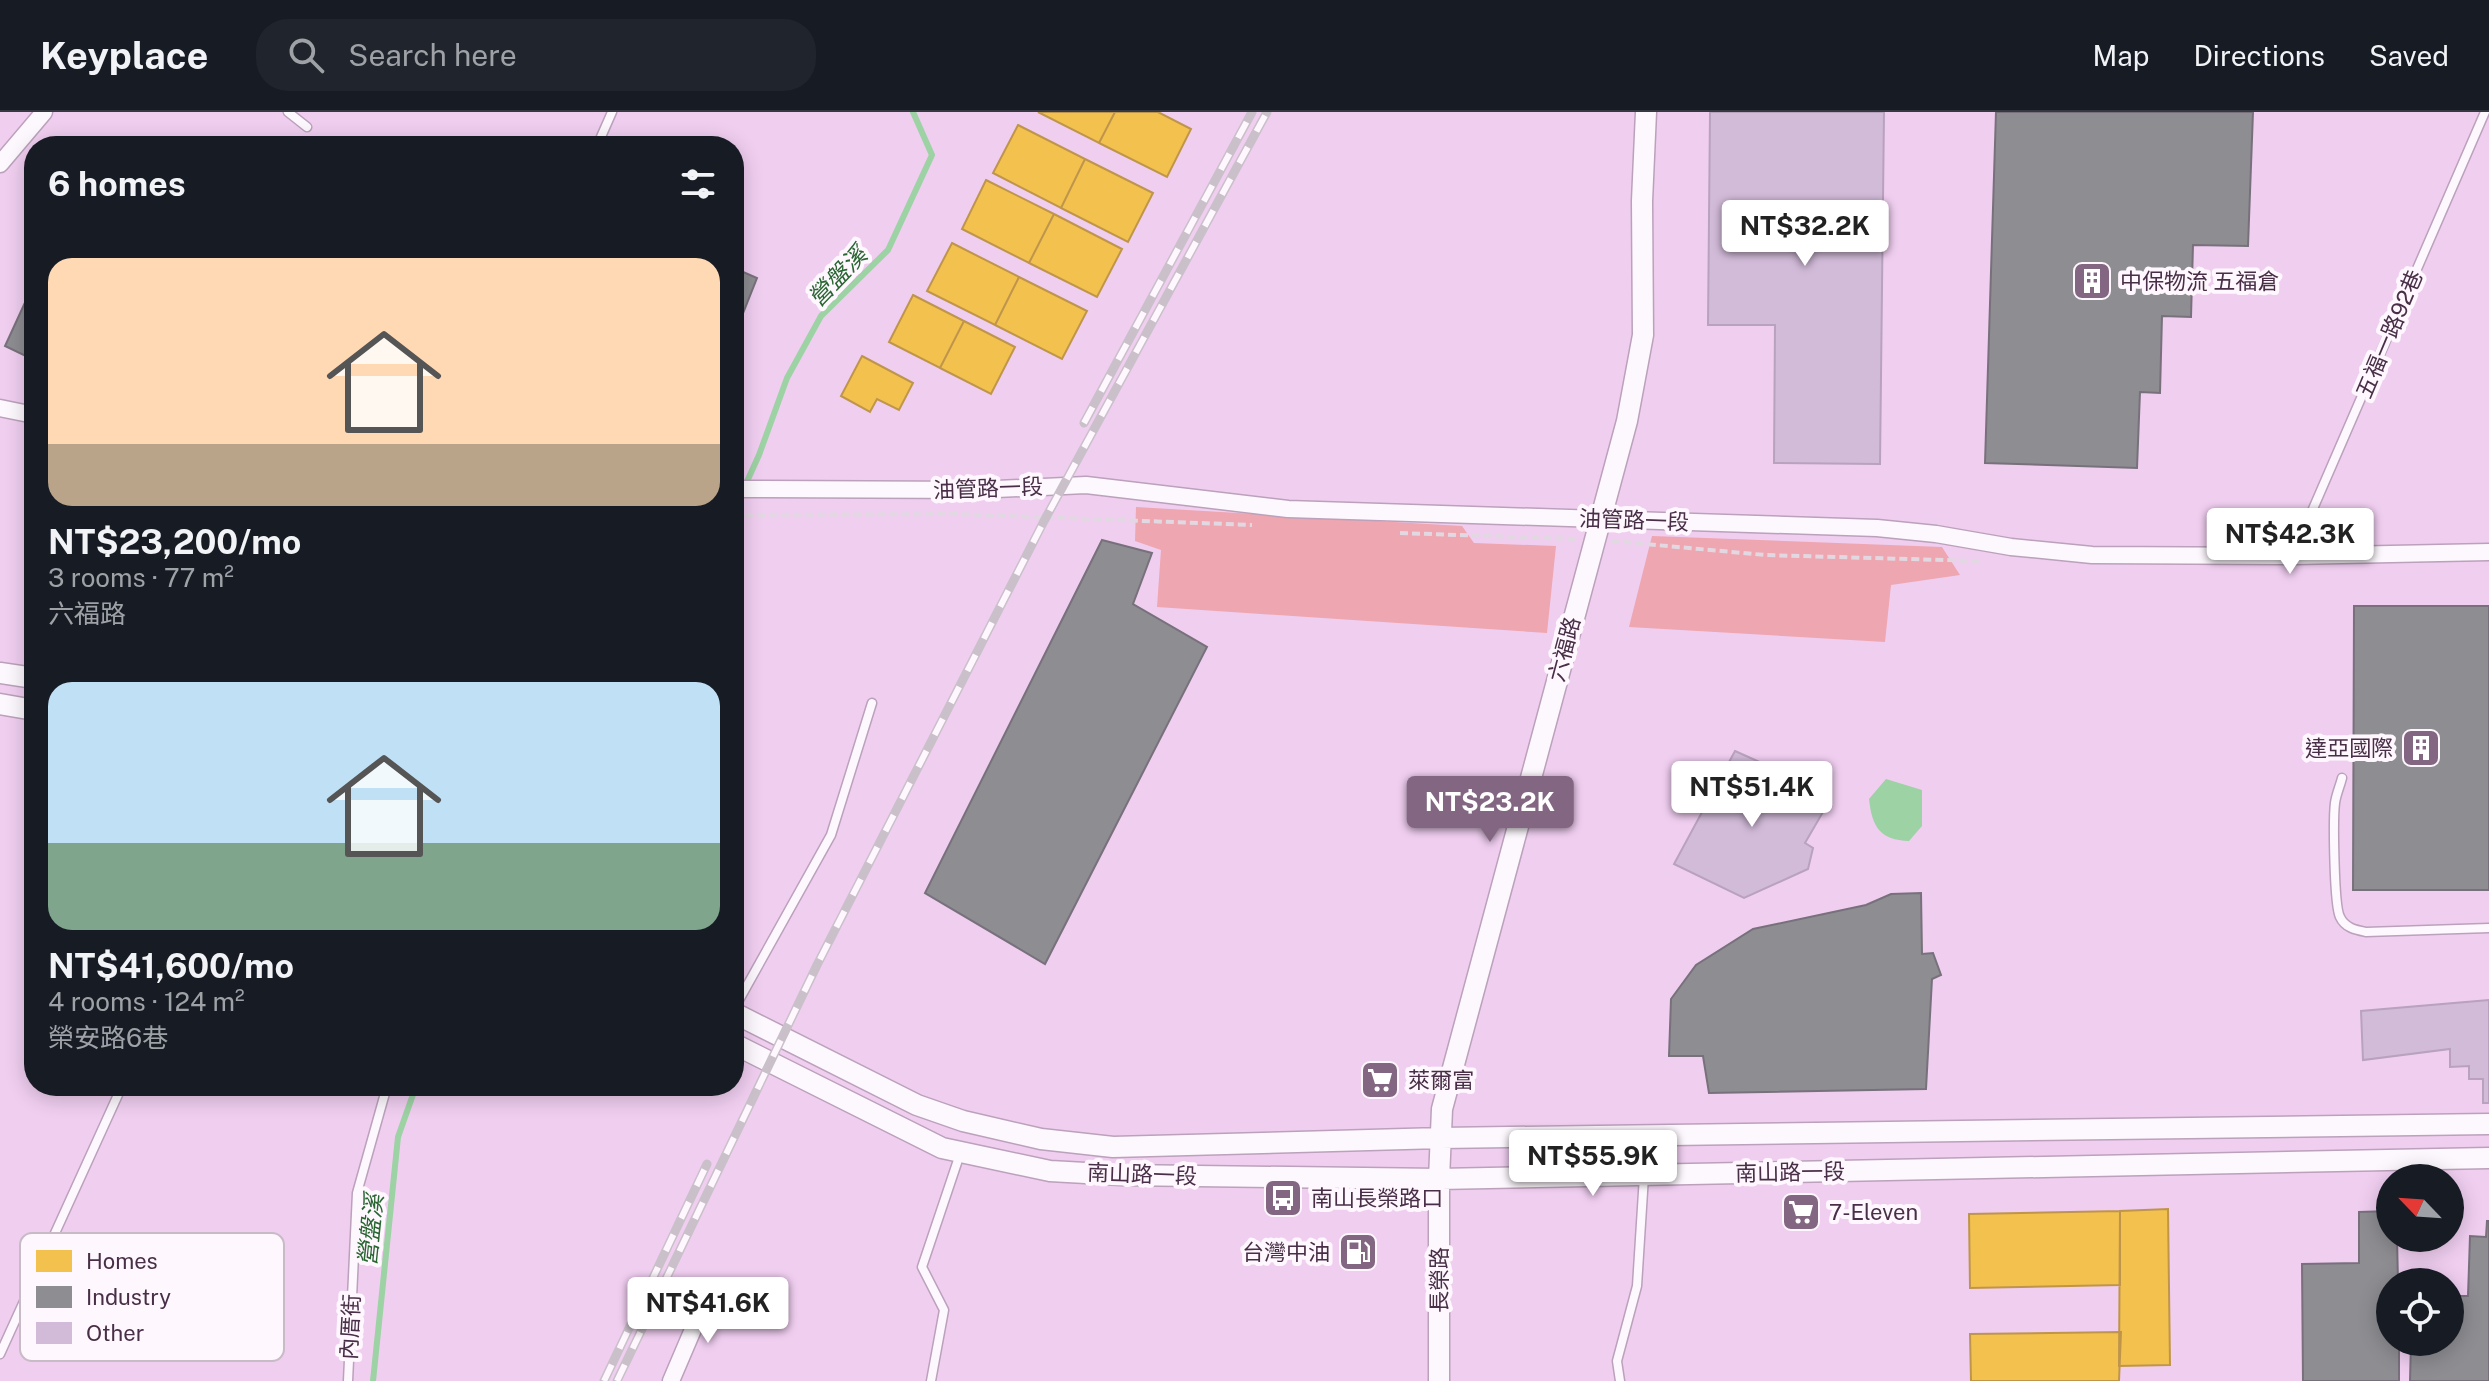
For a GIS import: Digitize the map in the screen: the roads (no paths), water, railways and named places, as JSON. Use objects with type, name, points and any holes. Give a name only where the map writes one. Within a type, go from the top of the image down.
[{"type":"street","points":[[0,164],[44,112]]},
{"type":"street","name":"六福路","points":[[1439,1179],[1442,1109],[1627,421],[1643,335],[1642,201],[1646,112]]},
{"type":"street","points":[[0,408],[24,413]]},
{"type":"street","name":"油管路一段","points":[[744,489],[975,490],[1086,485],[1288,509],[1877,528],[2092,555],[2293,556],[2489,552]]},
{"type":"street","points":[[0,673],[24,677]]},
{"type":"street","points":[[0,704],[24,708]]},
{"type":"street","name":"南山路一段","points":[[744,1016],[917,1105],[963,1121],[1041,1139],[1113,1147],[1441,1138],[2489,1124]]},
{"type":"street","name":"南山路一段","points":[[744,1049],[942,1148],[1050,1171],[1121,1175],[1439,1179],[2489,1158]]},
{"type":"street","name":"長榮路","points":[[1439,1179],[1439,1381]]},
{"type":"street","points":[[671,1381],[709,1292]]},
{"type":"lane","points":[[288,112],[307,127]]},
{"type":"lane","points":[[601,136],[612,112]]},
{"type":"lane","name":"五福一路92巷","points":[[2293,556],[2485,112]]},
{"type":"lane","points":[[744,993],[831,835],[872,703]]},
{"type":"lane","points":[[2342,778],[2335,802],[2336,892],[2338,914],[2344,924],[2366,932],[2489,928]]},
{"type":"lane","points":[[55,1233],[117,1096]]},
{"type":"lane","name":"內厝街","points":[[348,1381],[357,1193],[384,1096]]},
{"type":"lane","points":[[931,1381],[944,1310],[922,1267],[960,1152]]},
{"type":"lane","points":[[1620,1381],[1617,1361],[1637,1286],[1644,1175]]},
{"type":"lane","points":[[0,1354],[20,1310]]},
{"type":"waterway","name":"營盤溪","points":[[744,488],[787,378],[821,316],[888,250],[932,155],[913,112]]},
{"type":"waterway","name":"營盤溪","points":[[373,1381],[398,1137],[412,1096]]},
{"type":"railway","points":[[1084,423],[1252,112]]},
{"type":"railway","points":[[617,1381],[817,965],[1044,521],[1267,112]]},
{"type":"railway","points":[[604,1381],[707,1164]]},
{"type":"place","name":"中保物流 五福倉","points":[[2092,281]]},
{"type":"place","name":"達亞國際","points":[[2421,748]]},
{"type":"place","name":"萊爾富","points":[[1380,1080]]},
{"type":"place","name":"南山長榮路口","points":[[1283,1198]]},
{"type":"place","name":"7-Eleven","points":[[1801,1212]]},
{"type":"place","name":"台灣中油","points":[[1358,1252]]}]
